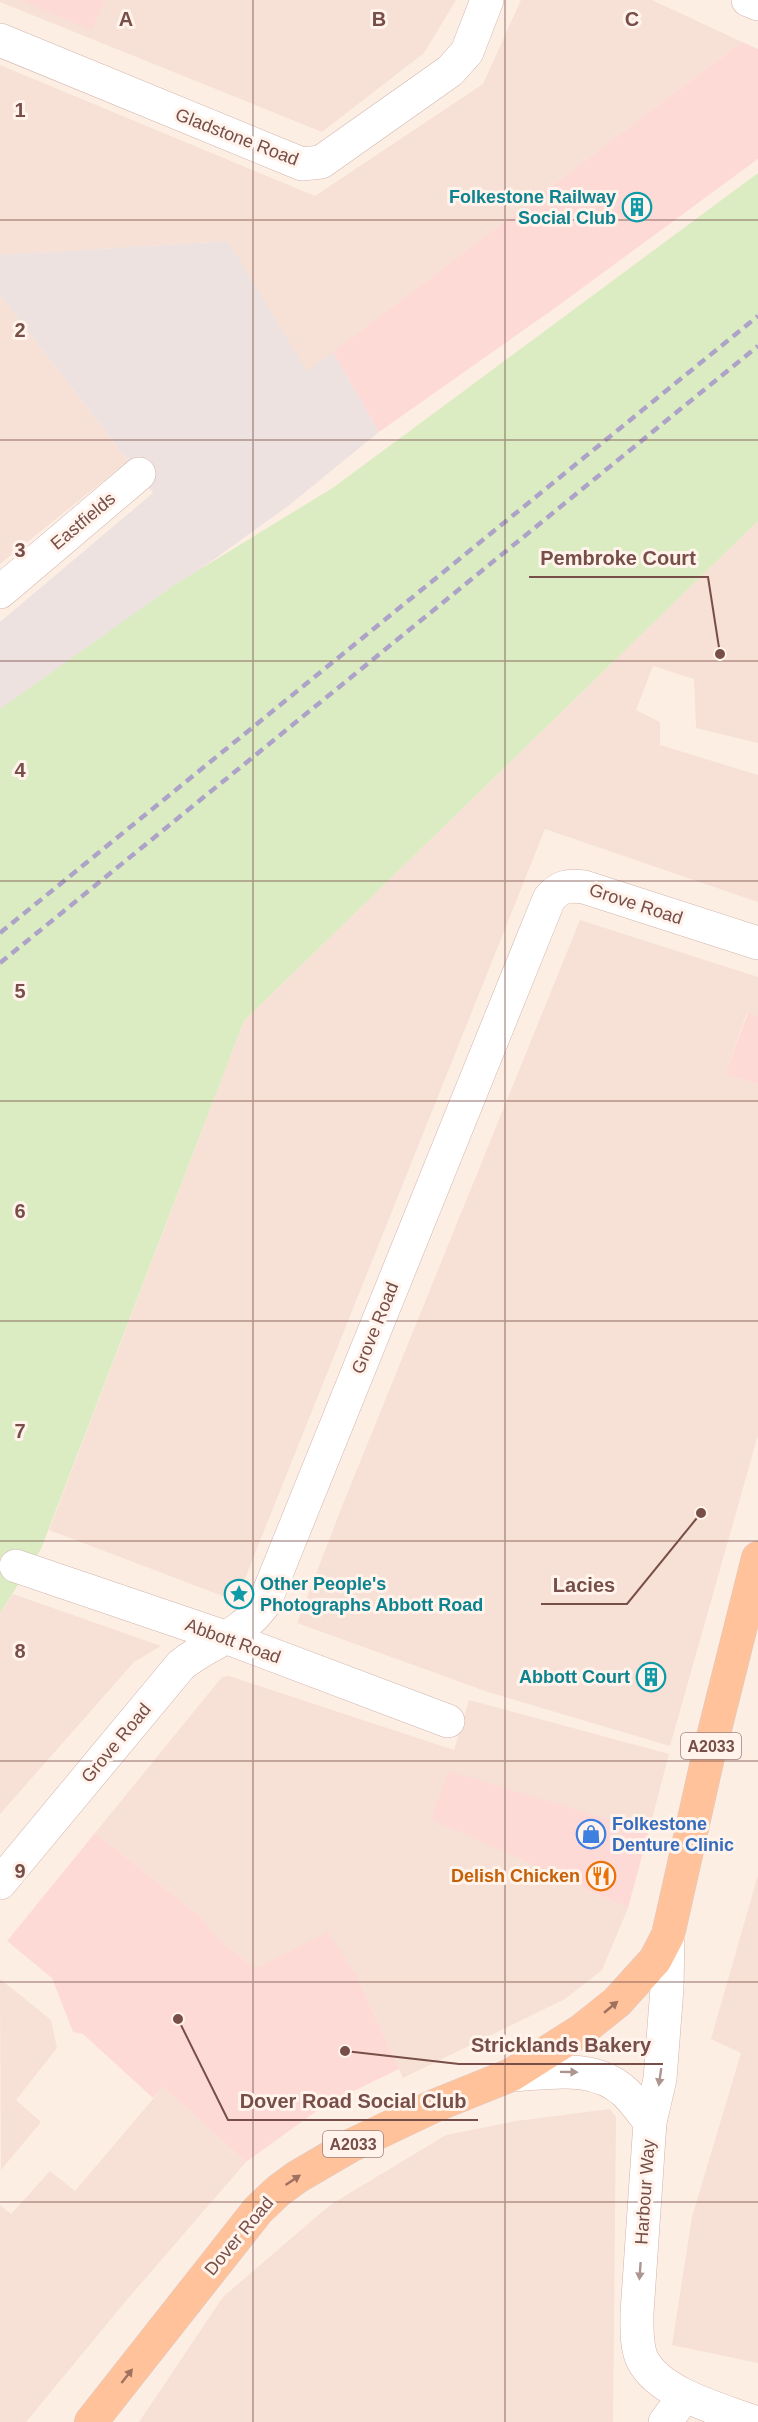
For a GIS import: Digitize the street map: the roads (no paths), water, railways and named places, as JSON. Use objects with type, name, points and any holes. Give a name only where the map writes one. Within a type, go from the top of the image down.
[{"type":"main road","name":"Dover Road","points":[[91,2422],[251,2219],[278,2190],[350,2146],[434,2106],[511,2075],[582,2030],[617,2002],[655,1960],[668,1935],[711,1746],[758,1559]]},
{"type":"street","name":"Gladstone Road","points":[[0,40],[302,164],[321,162],[450,70],[467,52],[487,0]]},
{"type":"street","points":[[748,0],[758,4]]},
{"type":"street","name":"Eastfields","points":[[0,591],[139,474]]},
{"type":"street","name":"Grove Road","points":[[0,1883],[181,1665],[199,1651],[228,1638],[251,1622],[264,1604],[549,899],[558,888],[569,885],[584,887],[758,943]]},
{"type":"street","name":"Abbott Road","points":[[16,1566],[228,1638],[448,1721]]},
{"type":"street","name":"Harbour Way","points":[[668,1935],[668,1988],[660,2079],[650,2122],[637,2339],[642,2359],[653,2373],[685,2396],[754,2422]]},
{"type":"street","points":[[511,2075],[570,2071],[606,2078],[625,2092],[650,2122]]},
{"type":"street","points":[[665,2422],[685,2396]]},
{"type":"railway","points":[[0,933],[758,316]]},
{"type":"railway","points":[[0,963],[758,346]]},
{"type":"place","name":"Folkestone Railway Social Club","points":[[637,207]]},
{"type":"place","name":"Pembroke Court","points":[[720,654]]},
{"type":"place","name":"Lacies","points":[[701,1513]]},
{"type":"place","name":"Other People's Photographs Abbott Road","points":[[239,1594]]},
{"type":"place","name":"Abbott Court","points":[[651,1677]]},
{"type":"place","name":"Folkestone Denture Clinic","points":[[591,1834]]},
{"type":"place","name":"Delish Chicken","points":[[601,1876]]},
{"type":"place","name":"Dover Road Social Club","points":[[178,2019]]},
{"type":"place","name":"Stricklands Bakery","points":[[345,2051]]}]
